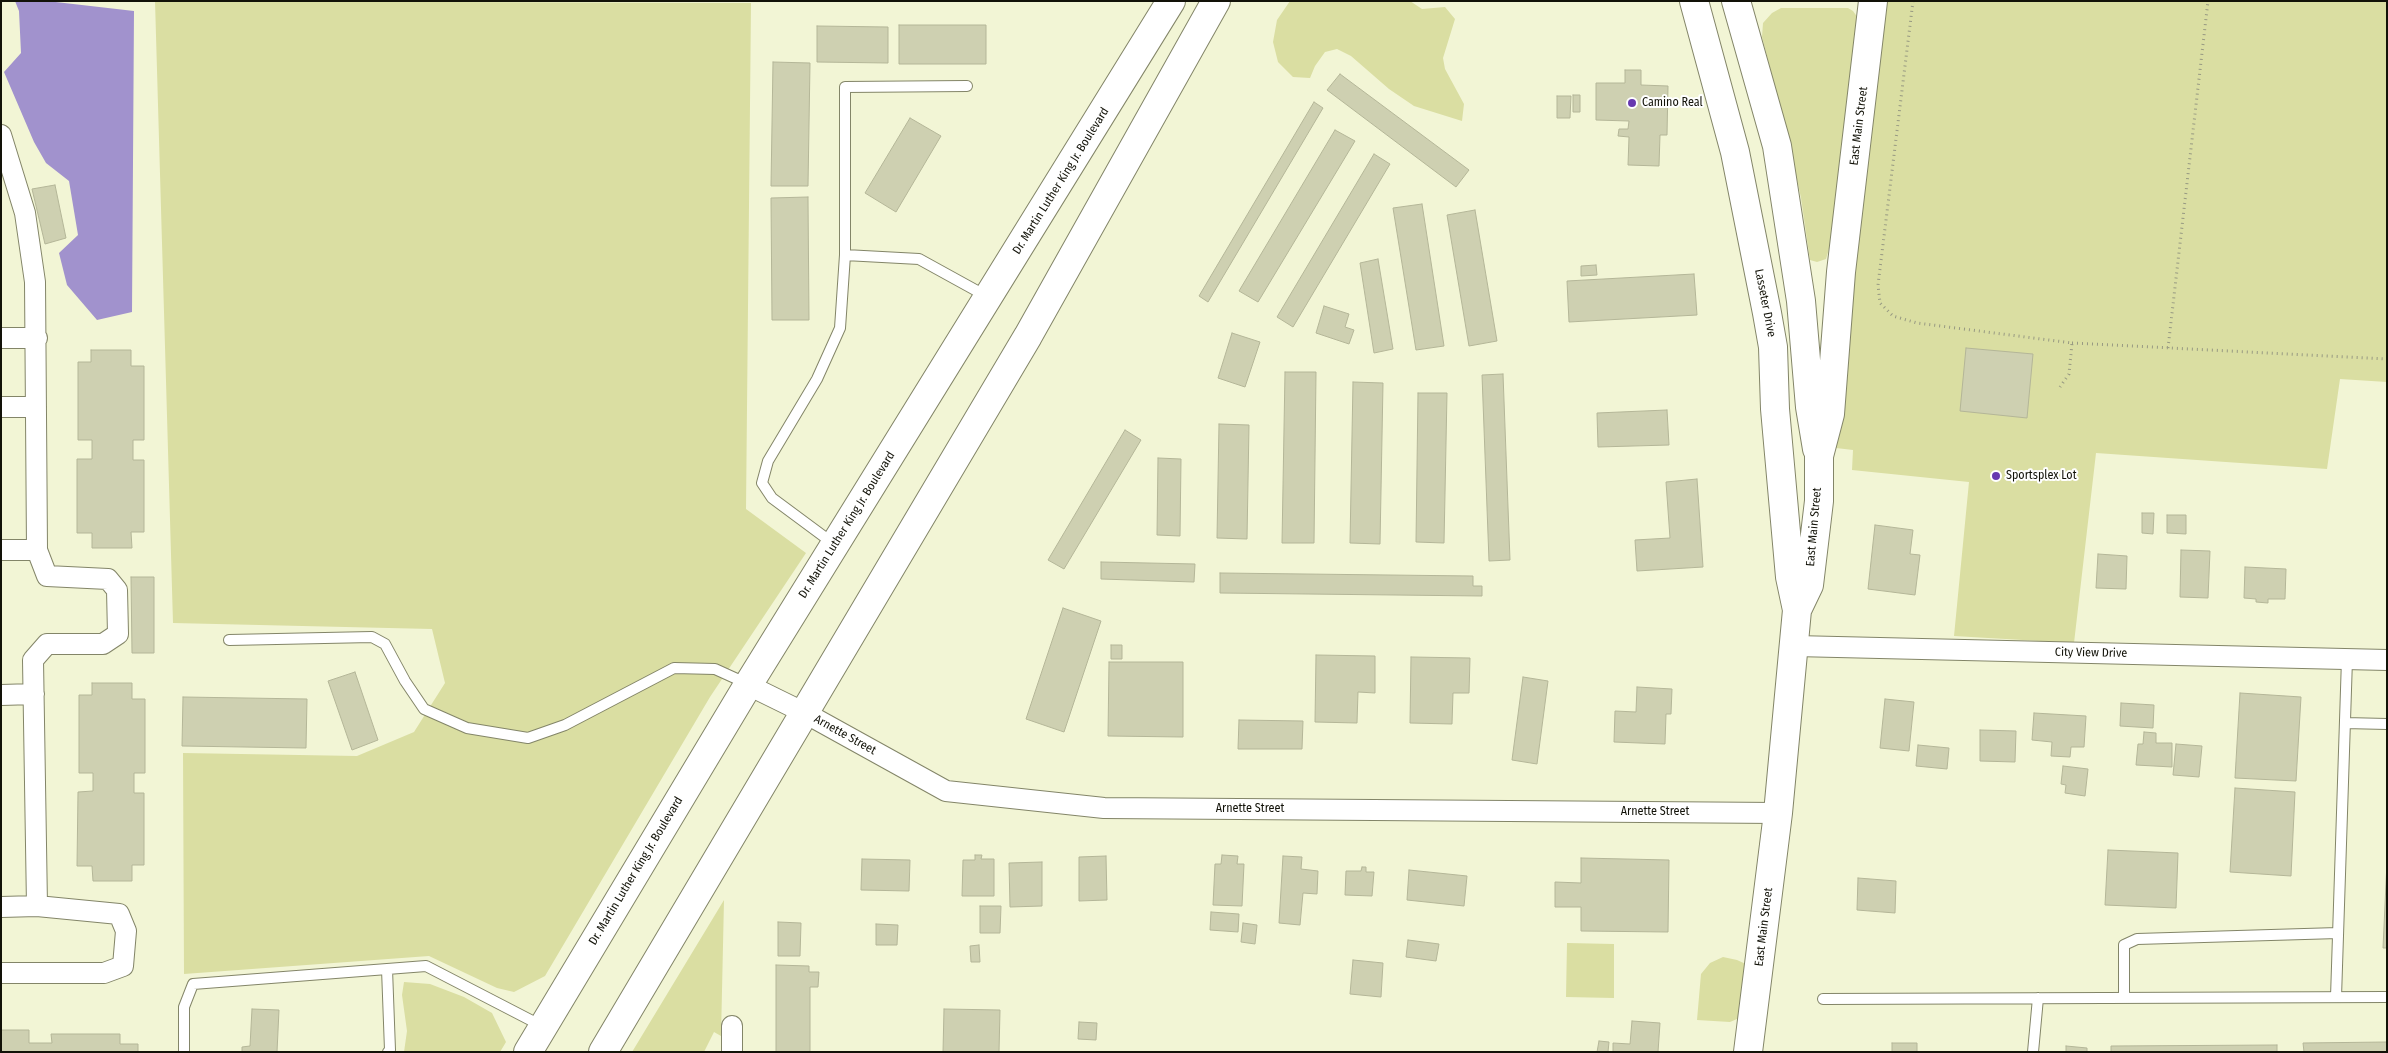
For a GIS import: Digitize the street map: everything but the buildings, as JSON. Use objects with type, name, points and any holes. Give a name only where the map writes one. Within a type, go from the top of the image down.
[{"type":"main road","name":"Dr. Martin Luther King Jr. Boulevard","points":[[528,1052],[748,685],[1171,1]]},
{"type":"main road","points":[[603,1052],[1028,336],[1216,1]]},
{"type":"main road","name":"Lasseter Drive","points":[[1694,1],[1735,152],[1773,347],[1784,519],[1790,577],[1797,610]]},
{"type":"main road","points":[[1736,1],[1777,146],[1805,339],[1810,407],[1818,456]]},
{"type":"main road","name":"East Main Street","points":[[1748,1052],[1778,813],[1796,646],[1797,610],[1809,585],[1818,501],[1818,456],[1830,414],[1844,244],[1873,1]]},
{"type":"main road","points":[[1805,339],[1824,287],[1844,244]]},
{"type":"main road","points":[[1773,347],[1805,339]]},
{"type":"street","points":[[1,135],[5,160],[27,223],[35,282],[37,338],[37,550],[47,576],[108,579],[117,590],[118,634],[103,644],[47,644],[34,660],[37,906]]},
{"type":"street","points":[[1,338],[37,338]]},
{"type":"street","points":[[1,407],[36,408]]},
{"type":"street","points":[[1,550],[37,550]]},
{"type":"street","name":"City View Drive","points":[[1796,646],[2387,660]]},
{"type":"street","name":"Arnette Street","points":[[748,685],[805,713],[946,791],[1094,807],[1778,813]]},
{"type":"street","points":[[1,695],[34,694]]},
{"type":"street","points":[[1,907],[37,906],[118,914],[126,932],[123,966],[104,973],[1,973]]},
{"type":"street","points":[[732,1026],[732,1052]]},
{"type":"lane","points":[[835,545],[772,498],[762,483],[768,461],[818,379],[840,328],[845,255],[845,87],[967,86]]},
{"type":"lane","points":[[845,255],[919,259],[989,298]]},
{"type":"lane","points":[[230,640],[372,637],[385,644],[405,681],[424,709],[467,728],[528,738],[565,724],[674,668],[715,669],[748,685]]},
{"type":"lane","points":[[2336,997],[2347,659]]},
{"type":"lane","points":[[2345,723],[2387,724]]},
{"type":"lane","points":[[2124,998],[2124,944],[2137,939],[2338,933]]},
{"type":"lane","points":[[184,1052],[184,1007],[193,984],[426,966],[543,1026]]},
{"type":"lane","points":[[387,969],[390,1050],[388,1052]]},
{"type":"lane","points":[[1823,999],[2387,997]]},
{"type":"lane","points":[[2033,1052],[2038,998]]},
{"type":"path","points":[[1913,1],[1878,285],[1880,303],[1893,316],[1917,322],[2072,343],[2387,359]]},
{"type":"path","points":[[2168,348],[2208,1]]},
{"type":"path","points":[[2060,387],[2069,374],[2072,343]]},
{"type":"green space","points":[[155,1],[751,3],[746,509],[806,553],[710,697],[545,976],[514,992],[497,988],[429,956],[184,974],[183,753],[357,756],[414,732],[445,683],[432,629],[173,623]]},
{"type":"green space","points":[[1290,1],[1410,1],[1422,9],[1445,7],[1455,19],[1443,58],[1445,69],[1464,104],[1462,121],[1414,106],[1389,89],[1351,56],[1337,49],[1325,52],[1315,66],[1310,78],[1293,77],[1278,62],[1273,42],[1277,20]]},
{"type":"green space","points":[[1885,1],[2387,1],[2387,382],[2340,379],[2327,469],[2096,453],[2074,643],[1954,636],[1969,482],[1852,470],[1853,450],[1836,448]]},
{"type":"green space","points":[[1781,8],[1848,8],[1858,18],[1834,232],[1826,259],[1817,262],[1810,260],[1801,198],[1787,133],[1762,37],[1763,23],[1772,13]]},
{"type":"green space","points":[[724,900],[721,1036],[714,1032],[704,1052],[632,1052]]},
{"type":"green space","points":[[1567,943],[1614,944],[1614,998],[1566,997]]},
{"type":"green space","points":[[1723,957],[1748,965],[1744,1016],[1730,1022],[1697,1020],[1701,974],[1710,963]]},
{"type":"green space","points":[[404,982],[430,984],[464,997],[492,1013],[506,1042],[500,1052],[404,1052],[407,1031],[402,995]]},
{"type":"shaded area","points":[[15,1],[47,1],[134,11],[132,312],[97,320],[67,285],[59,253],[78,235],[69,181],[46,163],[34,142],[4,72],[21,53],[19,11]]},
{"type":"place","name":"Camino Real","points":[[1632,103]]},
{"type":"place","name":"Sportsplex Lot","points":[[1996,476]]}]
